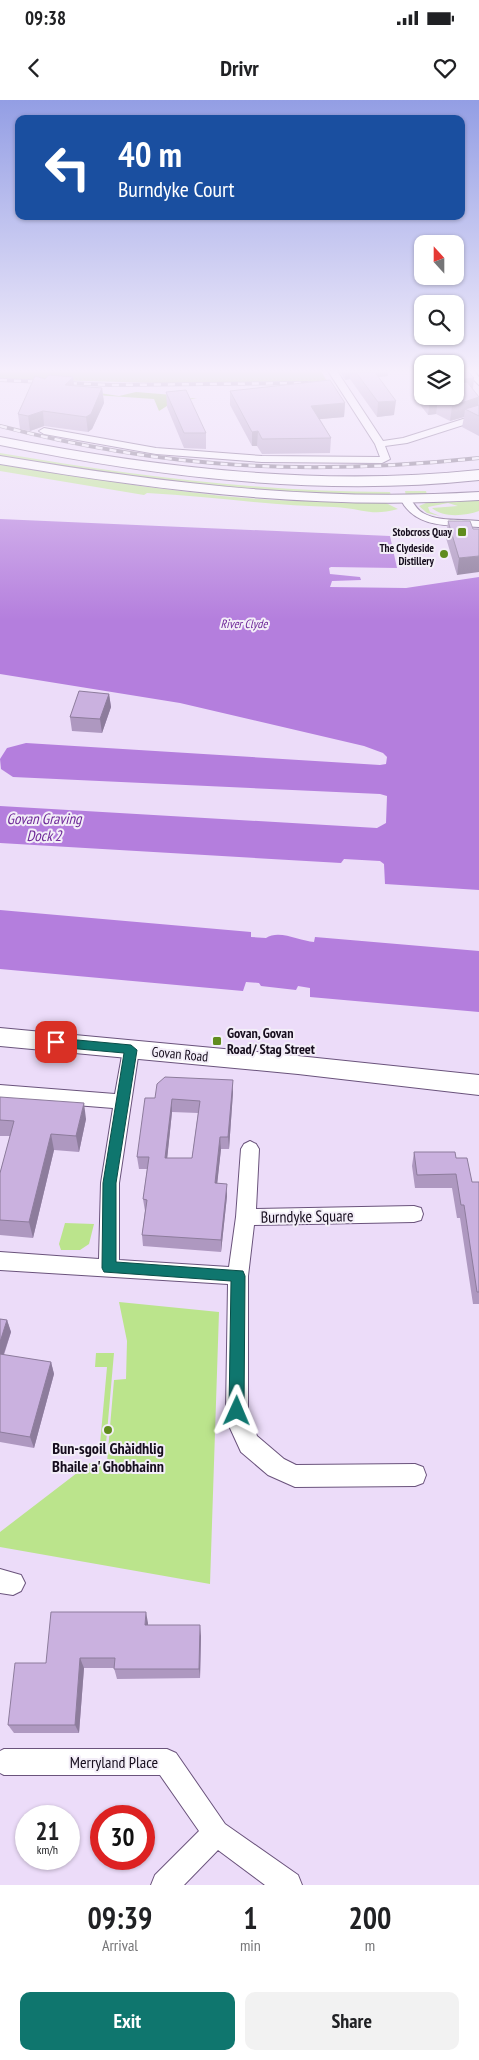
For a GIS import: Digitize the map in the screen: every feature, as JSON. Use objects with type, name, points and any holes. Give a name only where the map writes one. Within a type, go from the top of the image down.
[{"type":"main road","points":[[32,454],[143,473],[304,487],[399,488],[479,483]]},
{"type":"main road","points":[[72,454],[109,461],[270,477],[395,481],[479,476]]},
{"type":"street","points":[[200,454],[262,459],[382,460],[385,459],[383,454]]},
{"type":"street","points":[[0,460],[197,490],[311,499],[406,500],[479,496]]},
{"type":"street","points":[[406,500],[410,509],[421,517],[479,524]]},
{"type":"street","name":"Govan Road","points":[[0,1037],[298,1065],[479,1085]]},
{"type":"street","points":[[109,1268],[110,1183],[121,1102],[131,1050]]},
{"type":"street","points":[[0,1092],[121,1102]]},
{"type":"street","points":[[246,1218],[250,1149]]},
{"type":"street","name":"Burndyke Square","points":[[414,1214],[246,1218],[239,1254],[237,1411],[241,1428],[249,1444],[276,1466],[295,1476],[415,1475]]},
{"type":"street","points":[[0,1261],[238,1276]]},
{"type":"street","name":"Merryland Place","points":[[4,1762],[168,1762],[216,1833],[288,1885]]},
{"type":"street","points":[[165,1885],[216,1833]]},
{"type":"green space","points":[[0,454],[8,454],[194,481],[292,489],[390,492],[391,496],[406,496],[405,491],[426,491],[427,495],[407,498],[320,496],[228,489],[91,471],[0,456]]},
{"type":"green space","points":[[0,463],[141,486],[222,496],[273,500],[386,503],[398,509],[373,512],[170,494],[147,493],[144,495],[0,471]]},
{"type":"green space","points":[[479,499],[479,511],[461,515],[448,515],[432,508],[458,506],[448,503],[428,507],[430,512],[440,516],[427,513],[419,506],[426,503]]},
{"type":"green space","points":[[65,1223],[94,1224],[89,1244],[80,1250],[61,1250],[59,1244]]},
{"type":"green space","name":"Bun-sgoil Ghàidhlig Bhaile a' Ghobhainn","points":[[119,1302],[219,1312],[210,1584],[0,1547],[0,1532],[90,1463],[107,1462],[114,1380],[126,1379],[127,1341]]},
{"type":"green space","points":[[96,1353],[114,1353],[105,1455],[99,1455],[107,1367],[95,1367]]},
{"type":"water","name":"River Clyde","points":[[0,519],[390,536],[397,568],[331,567],[329,568],[330,574],[360,577],[361,580],[332,581],[330,587],[406,588],[479,577],[479,890],[385,884],[384,864],[380,861],[344,859],[341,863],[0,843],[0,806],[377,828],[386,823],[387,796],[380,794],[13,777],[1,769],[0,759],[7,748],[26,743],[380,765],[386,764],[387,757],[383,753],[364,746],[180,703],[0,674]]},
{"type":"water","points":[[0,910],[251,932],[251,937],[266,938],[283,935],[314,942],[315,937],[479,951],[479,1012],[310,997],[310,988],[298,986],[296,990],[261,986],[259,983],[246,982],[243,991],[0,969]]},
{"type":"building","points":[[448,521],[470,521],[473,529],[479,529],[479,556],[459,558]]},
{"type":"building","points":[[79,691],[109,694],[100,719],[70,717]]},
{"type":"building","points":[[165,1077],[233,1080],[228,1137],[220,1137],[215,1183],[227,1184],[221,1240],[142,1235],[147,1200],[143,1199],[149,1157],[137,1157],[145,1098],[155,1098],[157,1084]],"holes":[[[172,1099],[200,1101],[192,1158],[165,1158]]]},
{"type":"building","points":[[0,1097],[84,1103],[76,1136],[51,1134],[29,1222],[0,1220],[0,1173],[14,1121],[0,1120]]},
{"type":"building","points":[[414,1152],[455,1152],[456,1158],[467,1158],[472,1182],[479,1182],[479,1292],[477,1292],[464,1205],[461,1205],[456,1174],[417,1175]]},
{"type":"building","points":[[0,1319],[7,1320],[0,1342]]},
{"type":"building","points":[[0,1354],[51,1362],[30,1437],[0,1432]]},
{"type":"building","points":[[51,1612],[146,1612],[145,1625],[200,1625],[199,1669],[114,1669],[115,1658],[80,1658],[75,1725],[8,1725],[15,1663],[46,1663]]},
{"type":"railway","points":[[138,454],[238,465],[297,467],[417,464],[479,458]]},
{"type":"place","name":"Stobcross Quay","points":[[462,532]]},
{"type":"place","name":"The Clydeside Distillery","points":[[444,554]]},
{"type":"place","name":"Govan, Govan Road/ Stag Street","points":[[217,1041]]},
{"type":"place","name":"Bun-sgoil Ghàidhlig Bhaile a' Ghobhainn","points":[[108,1430]]},
{"type":"route","points":[[56,1042],[131,1050],[121,1102],[110,1183],[109,1268],[238,1276],[237,1411]]},
{"type":"water label","name":"Govan Graving Dock 2","points":[[44,826]]}]
